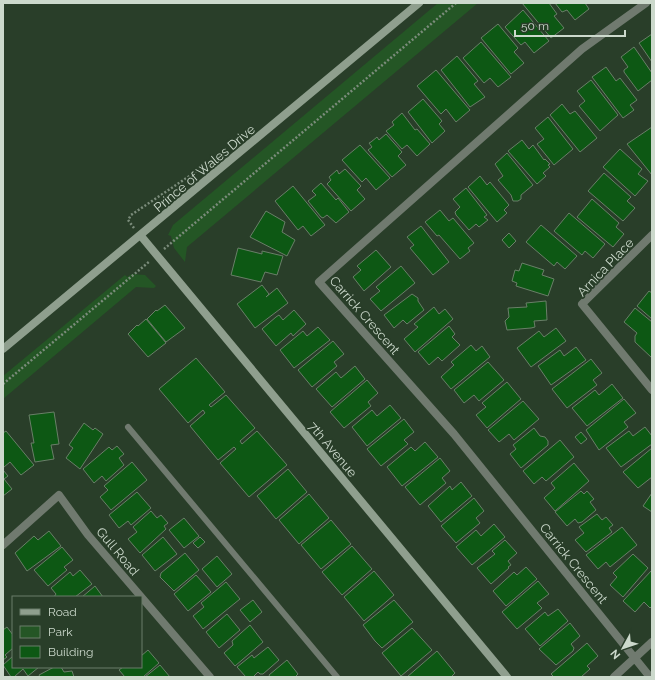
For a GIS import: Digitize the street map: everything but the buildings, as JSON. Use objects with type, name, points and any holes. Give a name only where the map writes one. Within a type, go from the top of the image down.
[{"type":"street","name":"Prince of Wales Drive","points":[[3,349],[141,236],[419,3]]},
{"type":"street","name":"Carrick Crescent","points":[[635,659],[454,434],[319,282],[582,49],[646,3]]},
{"type":"street","name":"Arnica Place","points":[[652,235],[582,304],[652,390]]},
{"type":"street","name":"7th Avenue","points":[[141,236],[507,677]]},
{"type":"street","name":"Gull Road","points":[[3,545],[59,495],[88,535],[140,596]]},
{"type":"street","name":"Gull Road","points":[[142,598],[210,677]]},
{"type":"street","points":[[614,677],[652,642]]},
{"type":"street","points":[[635,659],[650,677]]},
{"type":"lane","points":[[128,427],[337,677]]},
{"type":"path","points":[[170,244],[456,3]]},
{"type":"path","points":[[3,384],[137,272]]},
{"type":"green space","points":[[438,3],[478,3],[187,247],[185,262],[174,248],[171,236],[168,235],[173,225]]},
{"type":"green space","points":[[132,274],[145,275],[156,286],[154,288],[136,287],[3,399],[3,376],[125,275],[127,277]]}]
